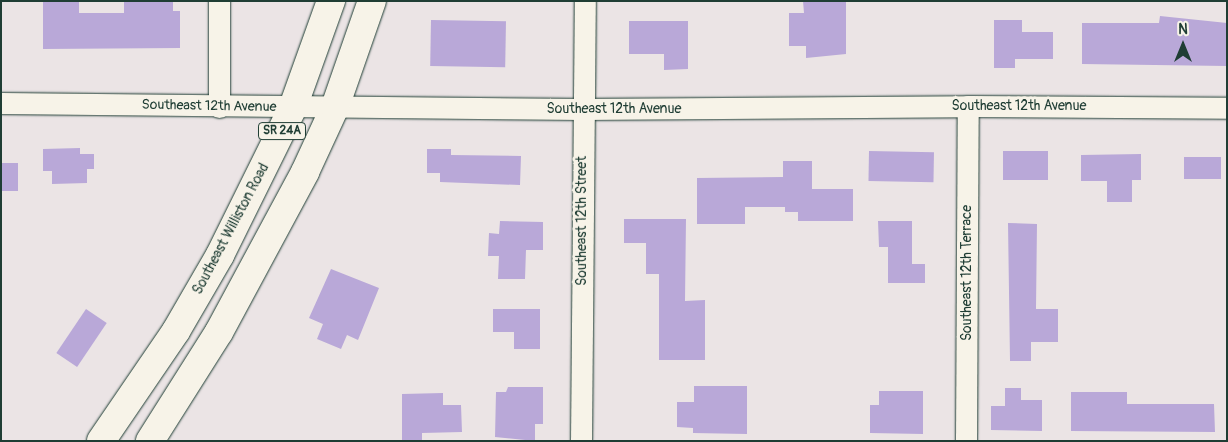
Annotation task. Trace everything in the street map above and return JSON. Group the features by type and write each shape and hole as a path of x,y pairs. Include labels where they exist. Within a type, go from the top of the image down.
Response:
{"highway":[{"name":"Southeast Williston Road","path":"102,440 176,331 234,228 293,107 331,1"},
{"name":"SR 24A","path":"150,441 224,324 335,107 372,1"}],"street":[{"path":"219,1 219,107"},
{"name":"Southeast 12th Street","path":"581,441 584,1"},
{"name":"Southeast 12th Avenue","path":"1,103 219,107 582,109 968,106 1227,108"},
{"name":"Southeast 12th Terrace","path":"966,441 968,106"}],"building":[{"path":"43,1 79,1 79,13 124,13 124,1 173,1 173,11 180,11 180,48 43,49"},
{"path":"803,1 846,1 846,54 806,58 806,46 789,46 789,13 804,13"},
{"path":"1160,16 1227,23 1227,66 1082,64 1082,23 1159,23"},
{"path":"431,20 506,21 505,67 430,66"},
{"path":"994,20 1022,20 1022,32 1053,32 1053,59 1015,59 1015,68 994,68"},
{"path":"629,21 688,21 688,69 664,70 664,54 629,54"},
{"path":"80,148 80,154 94,154 94,169 87,169 87,183 52,184 52,171 43,171 43,149"},
{"path":"427,149 451,149 451,155 521,156 520,185 440,182 440,173 427,173"},
{"path":"869,151 934,152 933,182 868,181"},
{"path":"1003,151 1048,151 1048,180 1003,180"},
{"path":"1141,154 1141,180 1132,180 1132,202 1107,202 1107,181 1081,181 1081,155"},
{"path":"1184,157 1221,157 1221,179 1184,179"},
{"path":"783,161 812,161 812,189 853,189 853,221 798,221 798,212 785,212 785,207 745,207 745,224 697,224 697,178 783,177"},
{"path":"1,163 18,163 18,191 1,191"},
{"path":"624,219 686,219 685,301 705,300 705,360 659,360 659,274 646,274 646,243 624,243"},
{"path":"500,221 543,222 543,250 526,250 525,279 498,279 499,256 488,256 489,233 499,234"},
{"path":"878,221 912,221 912,264 925,264 925,283 888,283 888,247 879,247"},
{"path":"1008,223 1037,224 1036,309 1058,309 1058,342 1031,342 1031,361 1010,361"},
{"path":"331,269 379,288 358,340 347,335 341,349 317,339 323,324 309,318"},
{"path":"86,309 107,323 77,367 56,353"},
{"path":"493,309 540,309 540,349 514,349 514,332 493,332"},
{"path":"694,386 747,386 747,434 693,433 693,428 677,427 677,402 694,402"},
{"path":"508,387 543,387 543,424 535,424 535,441 495,437 496,392 506,392"},
{"path":"1005,388 1021,388 1021,400 1042,400 1042,431 991,430 991,406 1005,406"},
{"path":"879,391 923,391 923,434 870,433 870,405 879,405"},
{"path":"1071,392 1127,392 1127,404 1214,404 1215,432 1071,431"},
{"path":"443,393 443,405 461,405 462,432 422,433 422,441 402,441 402,394"}]}
